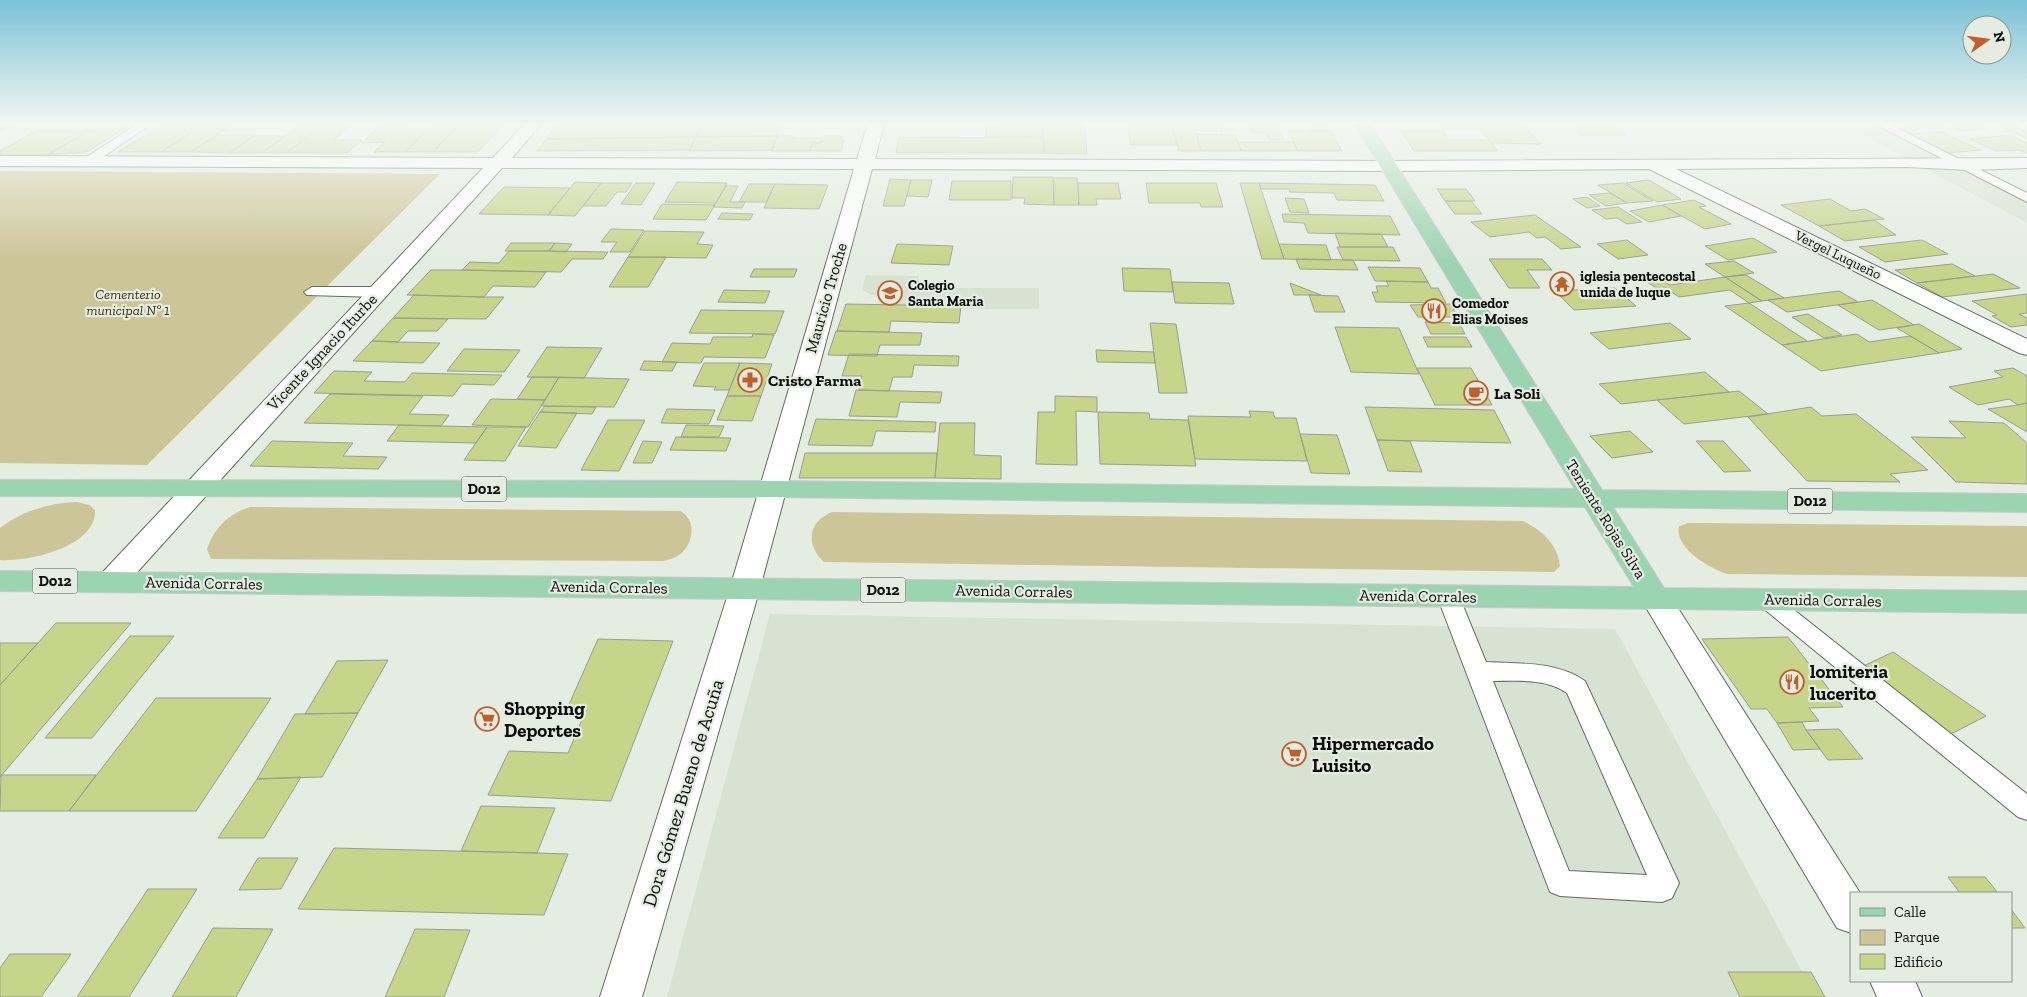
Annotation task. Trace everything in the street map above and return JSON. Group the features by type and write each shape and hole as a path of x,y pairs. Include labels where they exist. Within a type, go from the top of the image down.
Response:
{"main road":[{"name":"Teniente Rojas Silva","path":"1390,170 1656,599"},
{"name":"D012","path":"0,488 772,489 2027,504"},
{"name":"Avenida Corrales","path":"0,581 2027,602"}],"street":[{"name":"Vicente Ignacio Iturbe","path":"111,582 491,170"},
{"name":"Mauricio Troche","path":"745,588 862,170"},
{"name":"Vergel Luqueño","path":"1663,170 2027,348"},
{"name":"Dora Gómez Bueno de Acuña","path":"621,997 745,588"},
{"name":"Teniente Rojas Silva","path":"1656,599 1850,913"},
{"path":"1893,982 1902,997"}],"lane":[{"path":"1971,170 2027,198"},
{"path":"312,292 378,292"},
{"path":"1448,596 1463,639 1478,671 1560,883 1662,889 1666,883 1576,688 1570,682 1553,676 1478,671"},
{"path":"1766,600 2027,809"}],"shaded area":[{"path":"1928,170 1965,170 2027,202 2027,223"},
{"path":"866,275 919,276 916,288 1039,288 1039,309 876,309 880,296 871,295 862,290"},
{"path":"770,614 1615,629 1816,997 667,997"}],"green space":[{"name":"Cementerio municipal Nº 1","path":"0,171 440,174 147,465 0,463"},
{"path":"77,502 89,505 95,510 93,523 85,534 59,550 43,555 0,560 0,528 17,517 36,509 56,504"},
{"path":"250,507 680,511 688,518 692,533 683,551 676,557 664,561 211,559 207,549 218,528 235,514"},
{"path":"832,512 1523,521 1537,529 1548,539 1556,551 1560,566 1554,572 824,562 814,548 812,534 818,522"},
{"path":"1688,523 2027,526 2027,577 1727,574 1703,562 1687,549 1679,534 1679,526"}],"building":[{"path":"1013,177 1053,177 1054,205 1024,204 1025,198 1012,198"},
{"path":"1054,178 1077,178 1079,205 1054,205"},
{"path":"890,179 911,180 904,206 883,206"},
{"path":"911,180 932,180 928,197 907,196"},
{"path":"1649,180 1681,199 1657,202 1626,183"},
{"path":"952,181 1011,181 1011,200 949,200"},
{"path":"575,182 601,183 575,216 548,215"},
{"path":"677,182 727,183 716,203 665,202"},
{"path":"601,183 632,183 626,192 617,192 606,206 583,206"},
{"path":"636,183 655,183 641,205 621,204"},
{"path":"1078,183 1118,183 1121,199 1096,199 1097,205 1079,205"},
{"path":"1146,183 1216,183 1223,207 1201,207 1200,203 1149,203"},
{"path":"1240,183 1259,183 1284,259 1262,259"},
{"path":"1259,183 1375,185 1384,201 1337,200 1334,193 1290,192 1289,189 1261,189"},
{"path":"1623,183 1653,201 1627,203 1598,185"},
{"path":"749,184 775,184 766,202 739,202"},
{"path":"775,184 828,185 819,209 764,208"},
{"path":"726,186 738,186 730,202 745,202 742,208 713,207"},
{"path":"504,187 570,188 548,215 479,214"},
{"path":"1437,189 1466,189 1475,201 1445,201"},
{"path":"1610,193 1627,203 1606,206 1589,195"},
{"path":"1587,197 1600,206 1587,208 1573,199"},
{"path":"1285,198 1304,199 1309,213 1290,212"},
{"path":"1830,199 1851,211 1865,209 1884,219 1819,226 1781,205"},
{"path":"1694,200 1706,206 1699,207 1731,224 1705,229 1662,205"},
{"path":"1445,201 1471,201 1482,214 1455,214"},
{"path":"662,204 715,205 706,220 653,219"},
{"path":"1662,205 1681,216 1649,222 1630,211"},
{"path":"1618,207 1642,222 1627,224 1617,218 1606,219 1592,210"},
{"path":"722,213 753,214 750,220 718,219"},
{"path":"1282,214 1390,216 1400,235 1308,233 1304,223 1284,222"},
{"path":"1535,215 1581,247 1561,249 1545,237 1537,238 1529,232 1490,237 1471,222"},
{"path":"1874,220 1896,235 1845,241 1819,226"},
{"path":"611,229 644,230 630,252 610,252 617,242 601,242"},
{"path":"645,231 704,232 697,244 713,245 706,258 628,257"},
{"path":"1335,233 1381,234 1388,247 1340,247"},
{"path":"1753,238 1777,252 1728,260 1705,246"},
{"path":"1627,240 1648,255 1618,259 1597,244"},
{"path":"1922,240 1948,254 1885,262 1859,247"},
{"path":"511,243 555,243 549,251 505,251"},
{"path":"555,243 572,244 566,252 549,251"},
{"path":"897,244 953,246 949,265 891,263"},
{"path":"1279,244 1326,245 1331,260 1284,259"},
{"path":"1337,247 1393,247 1400,261 1343,260"},
{"path":"509,251 608,252 603,259 572,259 561,272 462,270 470,262 499,263"},
{"path":"628,257 666,257 648,287 609,287"},
{"path":"1296,259 1353,260 1358,270 1300,269"},
{"path":"1489,259 1542,259 1552,270 1527,270 1540,288 1509,288"},
{"path":"1734,261 1754,273 1725,277 1705,264"},
{"path":"1952,264 1975,276 1917,283 1895,270"},
{"path":"1368,267 1420,268 1428,282 1375,281"},
{"path":"1122,268 1170,269 1173,292 1124,291"},
{"path":"754,269 797,269 794,277 750,277"},
{"path":"431,270 546,272 535,287 493,286 484,297 407,295"},
{"path":"1993,274 2020,288 1942,297 1917,283"},
{"path":"1746,275 1784,298 1762,301 1725,277"},
{"path":"1725,277 1762,301 1749,303 1730,290 1679,297 1666,288 1658,289 1647,282 1662,280 1670,285"},
{"path":"1386,281 1428,282 1431,288 1438,288 1446,303 1376,302 1372,292 1378,292 1376,286 1389,286"},
{"path":"1172,282 1229,283 1234,304 1175,303"},
{"path":"1290,283 1321,295 1294,295"},
{"path":"1615,288 1636,306 1574,310 1555,291"},
{"path":"724,290 770,291 765,303 718,302"},
{"path":"1839,291 1858,302 1787,312 1768,300"},
{"path":"2027,294 2027,313 2019,314 2027,318 2027,325 2011,327 1992,316 1997,315 1972,301"},
{"path":"414,295 504,297 486,319 393,318"},
{"path":"1309,295 1338,296 1345,312 1315,312"},
{"path":"1872,300 1914,325 1879,330 1838,305"},
{"path":"1749,303 1807,341 1782,345 1725,306"},
{"path":"846,304 961,306 959,323 891,321 889,332 837,331"},
{"name":"Comedor Elias Moises","path":"1450,304 1458,317 1418,317 1410,305"},
{"path":"701,310 784,311 775,334 689,333"},
{"path":"1808,314 1842,335 1824,338 1792,317"},
{"path":"393,318 448,319 437,331 408,331 398,342 372,341"},
{"path":"1425,322 1459,323 1465,334 1431,334"},
{"path":"1150,323 1176,324 1187,393 1159,393"},
{"path":"1670,323 1691,339 1609,349 1590,333"},
{"path":"1919,324 1962,349 1939,353 1897,328"},
{"path":"1335,327 1399,328 1419,374 1351,372"},
{"path":"836,331 922,333 920,345 880,345 877,356 828,355"},
{"path":"753,334 774,335 765,358 704,357 701,363 662,362 672,343 710,344 713,337 752,337"},
{"path":"1857,334 1869,342 1910,336 1939,353 1821,371 1782,345"},
{"path":"1423,337 1466,337 1472,347 1428,347"},
{"path":"372,341 440,343 423,363 353,361"},
{"path":"547,347 602,348 584,378 527,377"},
{"path":"464,349 520,350 504,372 447,371"},
{"path":"1096,350 1154,352 1155,363 1097,362"},
{"path":"849,354 959,356 958,366 914,365 912,377 893,377 889,391 859,390 862,376 842,376"},
{"path":"644,361 677,362 672,371 640,370"},
{"path":"704,363 740,363 729,390 714,390 716,387 693,386"},
{"name":"Cristo Farma","path":"740,363 772,364 761,396 727,396"},
{"path":"1417,368 1471,368 1492,405 1435,405"},
{"path":"2013,368 2027,376 2027,403 2018,405 2009,399 1978,405 1949,387 2003,377 1994,371"},
{"path":"334,371 372,372 364,381 405,382 412,373 502,375 494,385 462,384 453,396 314,393"},
{"path":"1705,372 1729,392 1621,404 1599,384"},
{"path":"532,377 559,377 545,400 517,399"},
{"path":"559,377 629,379 614,407 541,406"},
{"path":"856,390 942,392 940,403 900,402 897,417 849,416"},
{"path":"1739,391 1768,414 1684,424 1657,400"},
{"path":"330,394 423,396 409,414 449,415 441,426 304,423"},
{"path":"727,396 761,396 752,421 717,420"},
{"path":"1055,396 1097,397 1097,412 1076,411 1077,465 1036,464 1038,412 1055,412"},
{"path":"491,399 545,400 528,427 472,425"},
{"path":"2027,403 2027,432 1988,409 2018,405"},
{"path":"545,406 596,407 592,414 540,412"},
{"path":"1365,407 1494,410 1511,443 1377,440"},
{"path":"1811,407 1822,416 1856,414 1928,470 1890,474 1900,482 1807,481 1748,417"},
{"path":"667,409 715,410 709,424 661,423"},
{"path":"1249,411 1273,412 1275,418 1296,418 1307,461 1195,459 1188,416 1251,417"},
{"path":"540,412 577,413 556,448 518,446"},
{"path":"1098,412 1149,413 1150,419 1188,420 1196,466 1100,464"},
{"path":"816,419 936,422 935,432 876,431 872,446 808,445"},
{"path":"608,420 645,420 619,471 581,470"},
{"path":"1949,421 2004,423 2027,443 2027,484 1956,482 1911,437 1966,438"},
{"path":"940,423 975,423 974,455 1001,456 1001,479 935,478"},
{"path":"399,425 487,427 476,443 387,441"},
{"path":"686,425 724,426 719,437 681,437"},
{"path":"487,427 526,427 505,461 464,460"},
{"path":"1630,431 1653,452 1612,458 1590,436"},
{"path":"1300,434 1337,435 1350,474 1311,473"},
{"path":"676,437 731,438 726,451 670,450"},
{"path":"1377,440 1410,441 1422,472 1388,471"},
{"path":"272,441 353,443 343,456 387,457 378,469 250,466"},
{"path":"643,441 662,442 652,463 633,463"},
{"path":"1696,441 1723,441 1751,471 1724,472"},
{"path":"805,453 937,453 935,478 799,478"},
{"path":"56,623 131,623 0,777 0,685"},
{"path":"130,636 174,636 92,738 45,738"},
{"path":"1788,637 1843,707 1809,708 1819,721 1777,723 1767,709 1751,709 1702,639"},
{"path":"598,639 673,641 611,801 488,795 509,751 568,753 586,710 567,709"},
{"path":"0,643 38,643 0,685"},
{"path":"1893,652 1986,716 1949,735 1857,669"},
{"path":"388,660 358,713 305,714 337,661"},
{"path":"156,698 271,698 196,811 69,811"},
{"path":"358,713 322,777 257,779 295,714"},
{"path":"1802,722 1820,749 1793,750 1777,723"},
{"path":"1839,729 1863,759 1828,760 1806,730"},
{"path":"1,775 96,775 69,811 0,811"},
{"path":"301,777 264,838 218,838 257,779"},
{"path":"481,806 555,808 537,853 461,851"},
{"path":"334,848 568,854 544,915 298,909"},
{"path":"258,858 298,858 281,889 239,890"},
{"path":"1948,877 1985,877 1997,892 1959,892"},
{"path":"148,889 197,889 129,997 77,997"},
{"path":"2012,910 2025,928 2012,928"},
{"path":"213,928 273,929 236,997 172,997"},
{"path":"415,929 470,930 444,997 385,997"},
{"path":"10,954 71,954 41,997 0,997 0,968"},
{"path":"1728,972 1811,972 1825,997 1740,997"}],"place":[{"name":"iglesia pentecostal unida de luque","path":"1562,284"},
{"name":"Colegio Santa Maria","path":"890,293"},
{"name":"Comedor Elias Moises","path":"1434,311"},
{"name":"Cristo Farma","path":"750,380"},
{"name":"La Soli","path":"1476,393"},
{"name":"lomiteria lucerito","path":"1792,682"},
{"name":"Shopping Deportes","path":"487,719"},
{"name":"Hipermercado Luisito","path":"1294,754"}]}
